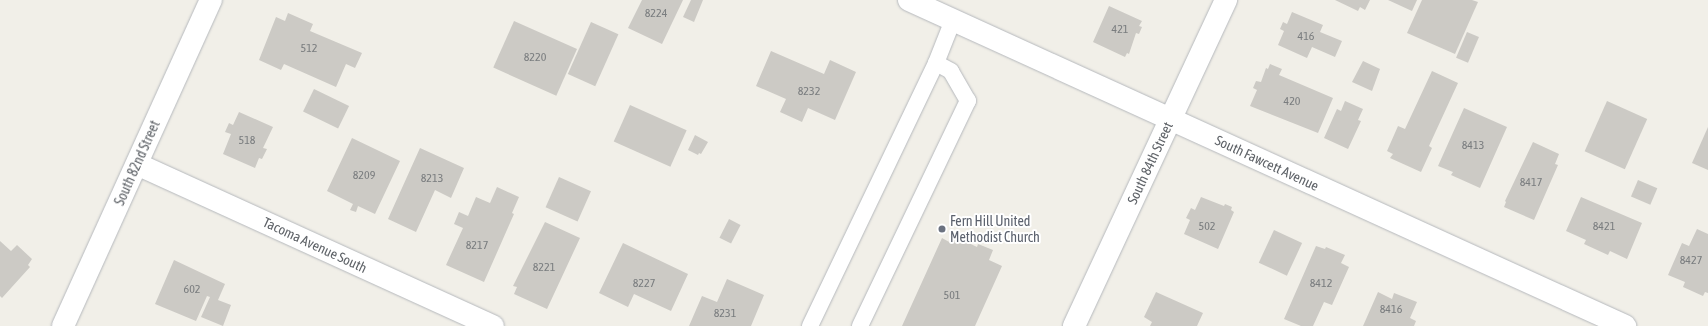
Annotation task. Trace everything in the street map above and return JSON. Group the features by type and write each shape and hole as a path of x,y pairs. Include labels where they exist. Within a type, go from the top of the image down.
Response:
{"street":[{"name":"South 82nd Street","path":"63,326 211,0"},
{"name":"South Fawcett Avenue","path":"909,0 1626,326"},
{"name":"South 84th Street","path":"1074,326 1226,0"},
{"name":"Tacoma Avenue South","path":"137,164 492,326"}],"lane":[{"path":"810,326 936,62 953,20"},
{"path":"860,326 968,101 951,71 936,62"}],"building":[{"path":"642,0 683,0 662,44 628,28"},
{"path":"691,0 703,0 694,22 683,17"},
{"path":"1335,0 1370,0 1365,10 1360,7 1358,11"},
{"path":"1388,0 1417,0 1412,11"},
{"path":"1422,0 1472,0 1478,2 1455,54 1407,33"},
{"path":"1109,6 1142,21 1139,26 1142,27 1139,34 1136,33 1129,54 1127,53 1125,57 1093,42"},
{"path":"1292,12 1323,25 1320,32 1342,41 1335,57 1312,47 1307,58 1278,45 1284,31 1280,29 1283,22 1287,24"},
{"path":"288,13 313,24 310,31 362,53 355,68 346,64 336,87 284,64 281,70 259,60 276,17 285,21"},
{"path":"514,21 577,49 556,96 493,68"},
{"path":"591,22 618,34 595,86 568,74"},
{"path":"1467,32 1479,37 1468,63 1456,58"},
{"path":"771,51 824,74 830,60 856,72 835,120 808,108 802,122 780,112 786,99 756,86"},
{"path":"1363,61 1380,69 1372,91 1352,82"},
{"path":"1270,64 1282,69 1279,75 1333,98 1318,133 1250,106 1257,90 1253,88 1256,81 1261,82 1266,68 1268,69"},
{"path":"1432,71 1458,83 1429,146 1432,148 1421,172 1390,158 1393,154 1387,151 1398,126 1405,129"},
{"path":"314,89 349,106 338,129 303,111"},
{"path":"1345,101 1363,109 1358,120 1361,121 1348,149 1324,138 1337,109 1341,111"},
{"path":"1607,101 1647,119 1625,169 1585,151"},
{"path":"630,105 687,130 670,167 614,142"},
{"path":"1464,108 1507,127 1480,188 1451,175 1453,172 1438,166"},
{"path":"239,112 273,127 263,148 267,149 262,159 259,158 255,168 223,154 231,134 225,132 229,123 233,125"},
{"path":"1708,127 1708,170 1692,163"},
{"path":"695,135 708,142 701,154 699,153 698,155 688,150"},
{"path":"352,138 400,161 375,214 358,206 356,212 350,210 353,204 327,191"},
{"path":"1533,142 1559,154 1555,164 1558,165 1534,220 1504,207 1505,201"},
{"path":"420,148 464,168 451,198 435,190 416,232 388,219"},
{"path":"559,177 591,191 578,221 546,207"},
{"path":"1638,180 1657,188 1650,205 1631,197"},
{"path":"497,187 519,197 512,213 514,214 484,282 446,265 463,228 454,224 459,212 468,216 476,197 490,203"},
{"path":"1201,197 1224,206 1225,204 1232,207 1231,210 1234,212 1218,249 1184,234 1190,220 1186,218 1191,208 1195,210"},
{"path":"1581,197 1642,223 1627,259 1610,251 1608,255 1584,244 1586,240 1566,231"},
{"path":"729,219 741,225 731,244 719,238"},
{"path":"545,222 580,238 547,309 514,294 517,287 513,286"},
{"path":"1697,229 1708,234 1708,293 1705,292 1703,296 1683,287 1685,282 1668,275 1682,243 1689,246"},
{"path":"1274,230 1302,243 1287,276 1259,263"},
{"path":"954,236 977,247 978,244 993,250 989,260 1002,266 975,326 902,326 942,238 951,243"},
{"path":"0,241 11,251 17,245 32,259 28,265 30,267 2,298 0,296"},
{"path":"623,243 688,274 671,311 634,294 628,307 599,293"},
{"path":"1316,246 1325,249 1326,247 1345,255 1341,263 1349,267 1332,305 1324,302 1313,326 1301,326 1284,319"},
{"path":"174,260 225,284 218,300 231,305 223,326 201,317 210,297 207,296 196,321 155,304"},
{"path":"727,279 764,295 751,326 689,326 702,296 717,302"},
{"path":"1156,292 1203,313 1197,326 1150,326 1152,322 1144,317"},
{"path":"1378,292 1392,299 1394,293 1417,302 1410,318 1416,321 1414,326 1363,326"}],"place":[{"name":"Fern Hill United Methodist Church","path":"942,229"}]}
